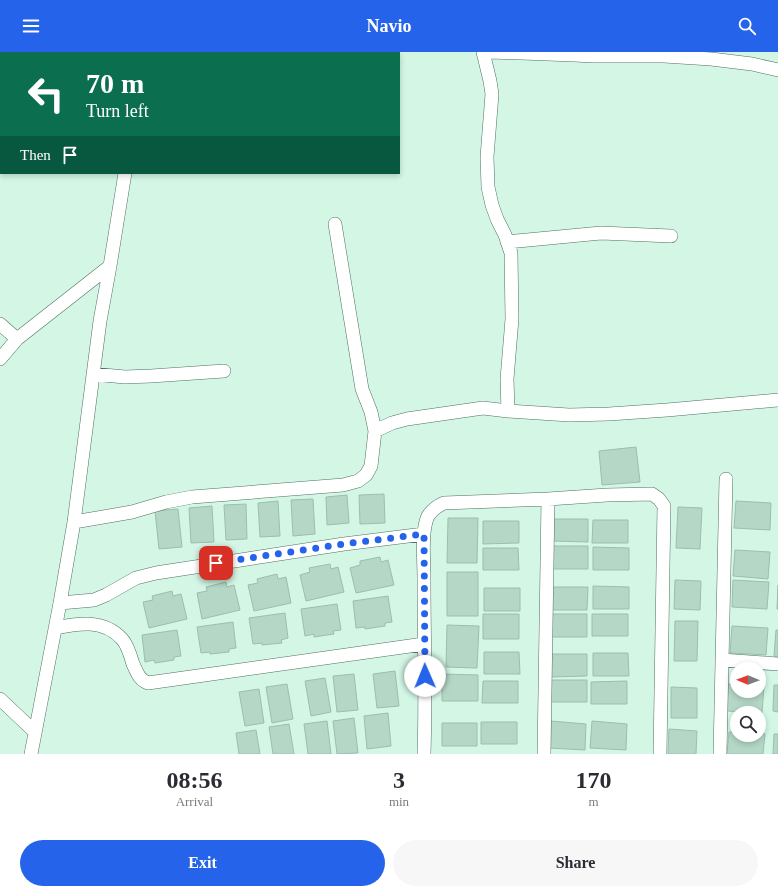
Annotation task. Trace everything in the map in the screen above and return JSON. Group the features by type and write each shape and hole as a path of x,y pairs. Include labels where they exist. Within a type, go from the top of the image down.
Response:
{"street":[{"path":"483,52 492,94 487,157 488,187 492,205 511,253 512,319 507,379 508,411"},
{"path":"491,52 593,56 664,56 711,59 752,64 778,70"},
{"path":"31,754 74,522 100,321 125,174"},
{"path":"74,522 132,512 166,502 192,497 343,485 358,481 366,475 371,466 375,431 371,412 362,388 335,224"},
{"path":"507,242 601,233 671,236"},
{"path":"0,359 17,339 110,266"},
{"path":"0,324 17,339"},
{"path":"93,374 132,377 224,371"},
{"path":"375,431 392,423 407,419 483,408 568,415 609,414 778,400"},
{"path":"720,754 726,479"},
{"path":"424,754 424,534 428,516 436,506 444,503 652,494 659,499 664,506 660,754"},
{"path":"544,754 548,499"},
{"path":"60,603 94,600 136,578 156,573 344,544 424,534"},
{"path":"55,628 75,624 94,624 108,628 122,639 138,675 143,681 148,683 424,644"},
{"path":"722,660 778,664"},
{"path":"0,699 36,732"}],"building":[{"path":"636,447 640,482 602,485 599,451"},
{"path":"384,494 385,523 360,524 359,495"},
{"path":"347,495 349,523 327,525 326,497"},
{"path":"313,499 315,534 293,536 291,500"},
{"path":"278,501 280,536 260,537 258,503"},
{"path":"736,501 771,503 770,530 734,528"},
{"path":"246,504 247,539 226,540 224,505"},
{"path":"212,506 214,542 191,543 189,508"},
{"path":"678,507 702,508 700,549 676,548"},
{"path":"178,509 182,547 159,549 155,511"},
{"path":"448,518 478,518 477,563 447,563"},
{"path":"552,519 588,519 588,542 552,541"},
{"path":"593,520 628,520 628,543 592,543"},
{"path":"483,521 519,521 519,543 483,544"},
{"path":"552,546 588,546 588,569 552,569"},
{"path":"593,547 629,548 629,570 593,570"},
{"path":"483,548 518,548 519,570 483,570"},
{"path":"735,550 770,552 768,579 733,576"},
{"path":"380,557 381,562 388,560 394,585 356,593 350,568 360,565 360,561"},
{"path":"330,564 331,569 338,567 344,592 306,601 300,575 310,572 309,568"},
{"path":"447,572 478,572 478,616 447,616"},
{"path":"277,574 278,579 286,577 291,603 254,611 248,585 258,583 257,579"},
{"path":"675,580 701,581 700,610 674,609"},
{"path":"733,580 769,582 767,609 732,607"},
{"path":"226,582 227,587 234,585 240,610 202,619 197,593 207,591 206,587"},
{"path":"778,585 778,609 777,609"},
{"path":"593,586 629,587 629,609 593,609"},
{"path":"552,587 588,587 587,610 552,610"},
{"path":"484,588 520,588 520,611 484,611"},
{"path":"172,591 173,596 181,594 187,619 149,628 143,602 153,600 152,596"},
{"path":"388,596 392,622 385,623 385,626 365,629 365,627 356,628 353,601"},
{"path":"337,604 341,630 333,631 334,634 314,637 314,634 305,636 301,609"},
{"path":"285,613 288,638 281,640 282,643 262,645 262,643 253,644 249,618"},
{"path":"483,614 519,614 519,639 483,639"},
{"path":"551,614 587,614 587,637 551,637"},
{"path":"592,614 628,614 628,636 592,636"},
{"path":"675,621 698,621 697,661 674,661"},
{"path":"233,622 236,648 229,649 229,652 210,654 210,652 201,653 197,627"},
{"path":"447,625 479,626 477,668 446,667"},
{"path":"732,626 768,628 766,655 730,653"},
{"path":"177,630 181,656 174,657 174,660 155,663 154,660 145,662 142,635"},
{"path":"776,630 778,630 778,657 774,656"},
{"path":"484,652 519,652 520,674 484,674"},
{"path":"593,653 628,653 629,676 593,676"},
{"path":"551,654 587,654 587,676 551,677"},
{"path":"395,671 399,706 377,708 373,674"},
{"path":"354,674 358,710 337,712 333,676"},
{"path":"442,674 478,675 478,701 442,701"},
{"path":"325,678 331,712 311,716 305,681"},
{"path":"551,680 587,680 587,702 551,702"},
{"path":"483,681 518,681 518,703 482,703"},
{"path":"627,681 627,704 591,704 591,682"},
{"path":"287,684 293,719 272,723 266,687"},
{"path":"728,684 730,684 730,698 763,698 763,706 730,706 730,711 727,711"},
{"path":"774,685 778,685 778,712 773,711"},
{"path":"671,687 697,688 697,718 671,718"},
{"path":"259,689 264,723 245,726 239,692"},
{"path":"388,713 391,746 367,749 364,716"},
{"path":"354,718 358,753 337,754 333,721"},
{"path":"327,721 331,754 308,754 304,724"},
{"path":"551,721 586,724 585,750 549,748"},
{"path":"592,721 627,724 626,750 590,748"},
{"path":"481,722 517,722 517,744 481,744"},
{"path":"442,723 477,723 477,746 442,746"},
{"path":"289,724 294,754 273,754 269,727"},
{"path":"669,729 697,731 696,754 668,754"},
{"path":"256,730 260,754 239,754 236,733"},
{"path":"729,732 730,742 764,742 763,754 727,754"},
{"path":"774,734 778,734 778,754 773,754"}],"route":[{"path":"216,563 424,534 425,676"}]}
